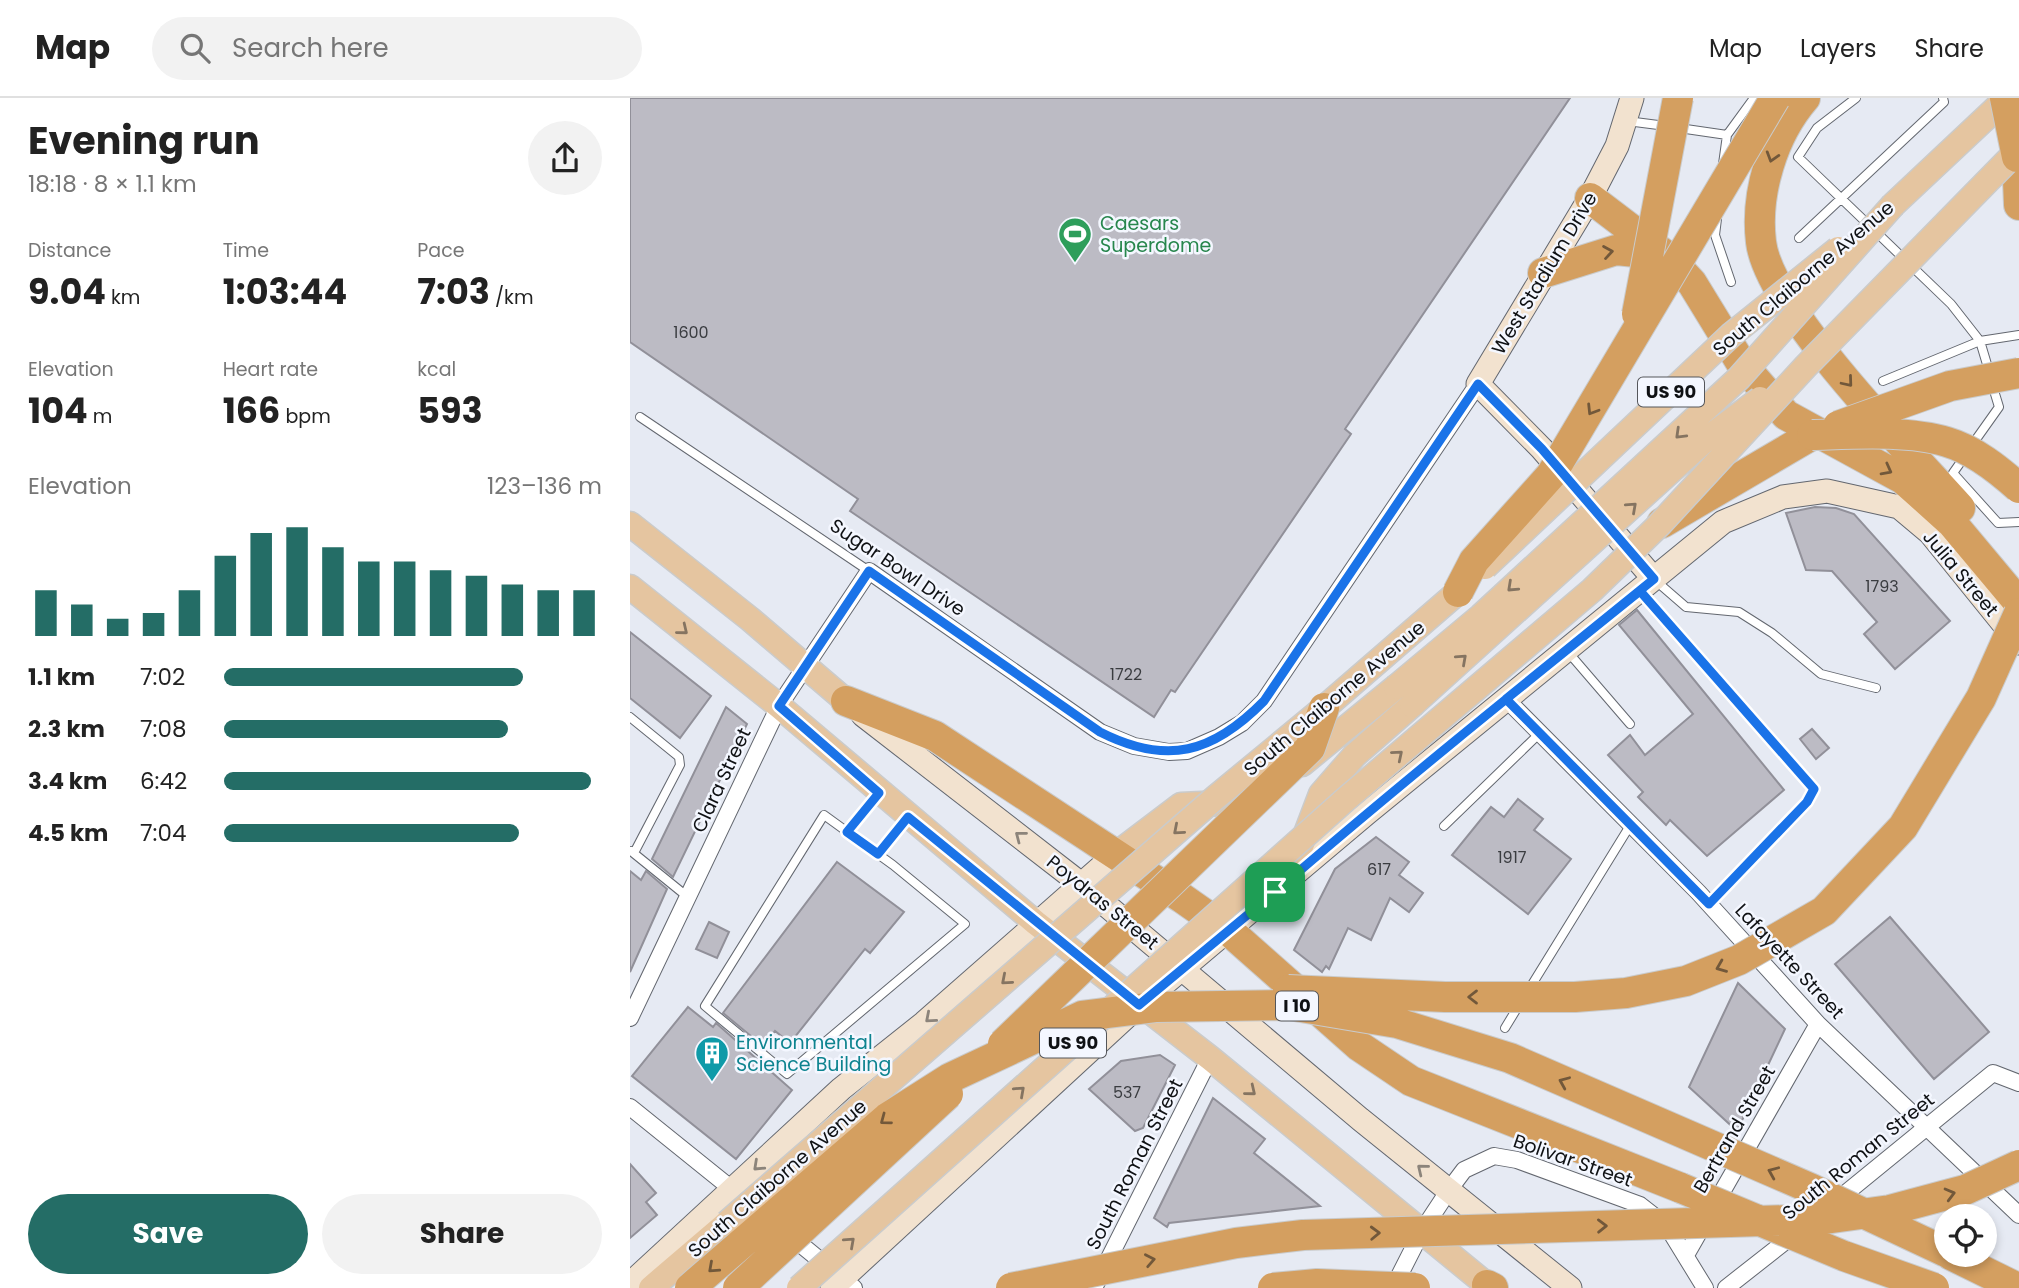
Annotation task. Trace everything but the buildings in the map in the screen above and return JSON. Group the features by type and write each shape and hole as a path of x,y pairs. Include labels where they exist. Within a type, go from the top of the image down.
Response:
{"highway":[{"path":"1617,369 1635,322 1645,279 1678,98"},
{"path":"1458,592 1474,561 1551,475 1617,369 1775,98"},
{"path":"1805,98 1783,126 1771,157 1765,185 1761,242 1770,270 1798,317 1846,381 1966,514 2019,590"},
{"path":"2006,98 2018,157 2019,205"},
{"path":"1590,198 1666,255 1692,283 1741,363 1787,415 1903,479 1952,523 2019,603"},
{"path":"1543,273 1616,250 1666,255"},
{"path":"1659,525 1812,435 1950,386 2019,373"},
{"path":"1812,435 1880,434 1946,442 1994,466 2019,488"},
{"path":"1147,1006 1218,990 1575,997 1626,993 1686,981 1739,960 1824,911 1903,827 1981,698 2019,613"},
{"path":"846,701 935,736 1229,931 1359,1046 1411,1081 1844,1256 1934,1288"},
{"path":"738,1288 1055,994 1310,748 1324,708"},
{"name":"I 10","path":"690,1288 887,1118 950,1078 1082,1016 1147,1006 1289,1005 1397,1023 1510,1059 1812,1189 1934,1246"},
{"path":"1011,1288 1236,1243 1303,1235 1825,1219 1890,1210 1965,1190 2019,1165"},
{"path":"1975,1267 2018,1288"},
{"path":"1273,1288 1317,1284 1415,1288"}],"main road":[{"name":"South Claiborne Avenue","path":"650,1288 1215,798 1458,592 1731,335 1893,205 2006,98"},
{"name":"US 90","path":"799,1288 1346,799 1592,590 1659,525 1806,366 2018,157"},
{"path":"1275,892 1299,852 1321,794 1404,696 1481,616 1739,378 1893,205"},
{"path":"1115,855 1181,805 1210,802 1240,805 1259,799 1404,696 1705,440 1806,366"},
{"name":"Poydras Street","path":"630,524 846,701"},
{"path":"630,587 779,706 1035,923 1147,1006 1490,1287"}],"street":[{"name":"West Stadium Drive","path":"1134,747 1169,752 1187,751 1242,723 1264,701 1478,384 1590,198 1627,121 1632,98"},
{"path":"630,1107 843,1284 1185,969 1506,699 1647,585 1542,449 1478,384"},
{"name":"Julia Street","path":"1647,585 1723,522 1783,496 1827,491 1899,507 1930,533 2019,643"},
{"name":"Sugar Bowl Drive","path":"869,571 1100,732 1134,747"},
{"name":"Clara Street","path":"630,1018 779,706 869,571"},
{"name":"Lafayette Street","path":"1506,699 1709,904 1818,1024 2019,1215"},
{"name":"Poydras Street","path":"846,701 1081,884 1448,1190 1570,1288"},
{"name":"South Claiborne Avenue","path":"630,1284 841,1089 925,1023 1115,855"},
{"name":"Bertrand Street","path":"1686,1255 1818,1024"},
{"name":"South Roman Street","path":"1094,1288 1210,1058"},
{"name":"South Roman Street","path":"1726,1288 1875,1172 1993,1073 2019,1083"},
{"name":"Bolivar Street","path":"1393,1288 1422,1231 1448,1190 1464,1170 1494,1156 1517,1160 1640,1205 1667,1226 1686,1255"},
{"path":"1686,1255 1705,1288"}],"lane":[{"path":"1731,282 1715,234 1727,135 1754,98"},
{"path":"1856,98 1817,128 1798,156 1951,304 1980,341 1999,407 1953,473 1998,523 2019,522"},
{"path":"1799,238 1944,102 1943,98"},
{"path":"1627,121 1727,135"},
{"path":"1882,381 1980,341 2019,335"},
{"name":"Sugar Bowl Drive","path":"640,417 869,571"},
{"path":"1647,585 1686,607 1739,612 1772,633 1821,674 1876,688"},
{"path":"1647,585 1814,789 1807,802 1709,904"},
{"path":"1566,650 1630,724"},
{"path":"630,717 679,757 680,765 632,852 689,898"},
{"path":"1444,826 1539,733"},
{"path":"847,832 879,793"},
{"path":"824,815 878,854 965,924 787,1074 705,1006 824,815"},
{"path":"878,854 908,817"},
{"path":"1505,1028 1631,824"}],"place":[{"name":"Caesars Superdome","path":"1075,264"},
{"name":"Environmental Science Building","path":"712,1083"}],"route":[{"path":"1275,892 1139,1005 908,817 878,854 847,832 879,793 779,706 869,571 1100,732 1150,751 1187,751 1204,744 1242,723 1264,701 1478,384 1542,449 1654,579 1506,699 1709,904 1807,802 1814,789 1640,591 1506,699 1367,813 1275,892"}]}
